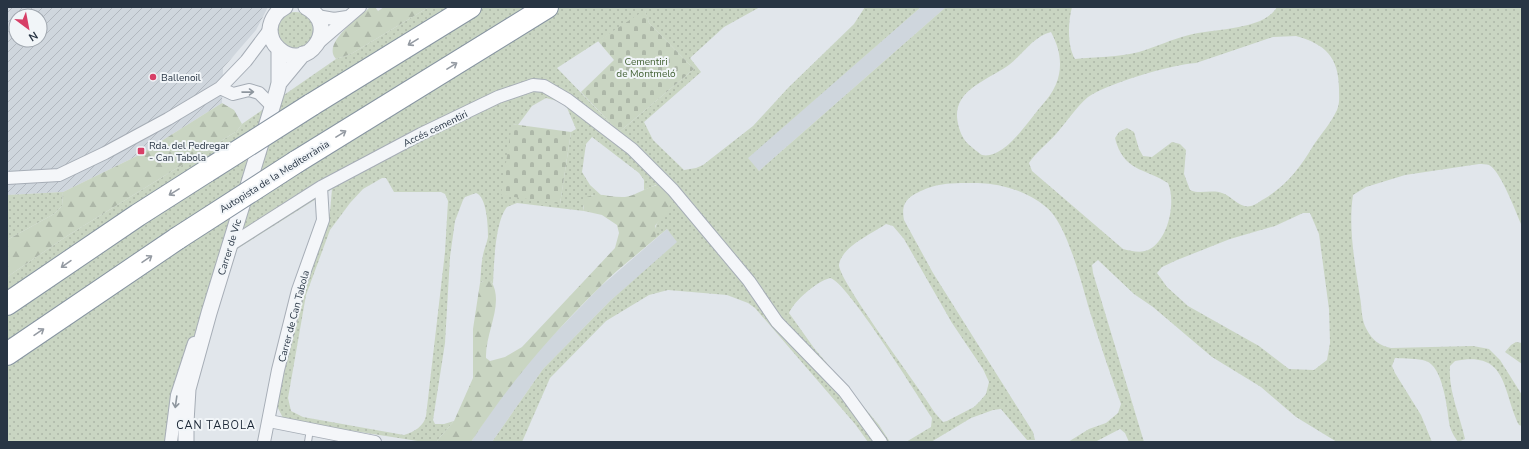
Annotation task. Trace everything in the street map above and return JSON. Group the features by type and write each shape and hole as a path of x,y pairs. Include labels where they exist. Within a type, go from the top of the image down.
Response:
{"highway":[{"path":"7,304 138,215 470,7"},
{"name":"Autopista de la Mediterrània","path":"7,354 178,238 296,162 547,7"}],"street":[{"path":"7,178 59,175 113,149 220,88 246,61 270,29 274,16 285,7"},
{"path":"317,44 360,7"},
{"path":"311,10 334,19 347,17"},
{"path":"311,10 321,28 317,44"},
{"path":"270,29 272,38 278,48 290,55 303,54"},
{"name":"Carrer de Vic","path":"279,83 303,54 311,50 317,44"},
{"path":"246,61 259,52 278,48"},
{"name":"Carrer de Vic","path":"186,442 188,389 209,313 279,83 278,48"},
{"name":"Accés cementiri","path":"230,245 321,187 421,134 498,97 534,85 544,86 568,100 632,149 673,190 730,259 777,322 844,391 881,442"},
{"path":"220,88 233,94 249,90 259,93 272,106"},
{"name":"Carrer de Can Tabola","path":"264,442 278,370 298,290 323,220 321,187"},
{"path":"171,442 177,395 194,343 209,313"},
{"path":"269,422 375,442"}],"lane":[{"path":"308,442 310,430"}],"shaded area":[{"path":"7,7 268,7 256,30 223,68 222,103 139,155 63,192 7,195"},
{"path":"921,7 946,7 759,171 747,158"},
{"path":"667,229 678,242 610,301 543,369 492,442 471,442 490,413 532,357 600,287"}],"green space":[{"path":"370,7 375,7 378,11 384,7 429,7 351,54 336,59 333,53 334,46 338,38"},
{"path":"429,7 760,7 724,27 690,58 701,72 644,122 653,140 684,170 703,165 753,126 788,88 854,24 865,7 921,7 748,158 759,171 946,7 1072,7 1069,41 1072,54 1075,59 1131,54 1189,35 1249,25 1261,21 1270,15 1277,7 1522,7 1522,226 1508,193 1498,175 1489,165 1483,164 1405,175 1366,187 1353,195 1351,220 1363,318 1365,326 1371,337 1380,344 1391,348 1473,346 1489,349 1500,360 1522,395 1522,426 1519,425 1505,386 1494,367 1485,361 1472,359 1455,361 1450,366 1451,385 1465,439 1458,442 1450,428 1440,379 1432,365 1422,360 1395,358 1392,366 1395,373 1421,415 1432,442 1337,442 1296,417 1261,387 1212,357 1153,307 1134,294 1098,260 1092,265 1093,273 1144,442 1129,442 1125,433 1120,429 1095,442 1068,442 1089,429 1106,423 1118,413 1121,404 1067,240 1054,215 1038,201 1014,189 978,183 959,183 934,186 912,196 905,203 903,213 904,220 933,273 1033,432 1035,440 1027,440 1001,409 993,410 971,418 931,442 906,442 931,427 932,418 866,318 851,298 830,278 824,280 806,292 789,313 814,348 879,425 890,442 868,442 855,424 755,308 748,303 727,295 668,290 649,295 606,321 550,378 522,442 492,442 543,369 610,301 677,242 667,229 656,238 656,226 660,218 669,207 656,185 644,190 644,180 639,173 592,137 586,144 582,172 590,185 601,195 592,195 583,206 584,211 517,203 507,207 500,222 498,233 493,284 491,281 483,281 480,283 482,258 488,237 487,219 483,200 476,193 465,197 463,200 455,221 450,257 445,343 433,420 435,424 444,424 454,421 436,442 424,442 284,420 277,406 301,293 330,212 332,189 237,249 209,332 193,392 192,442 7,442 7,277 67,236 237,131 242,124 336,59 351,54","holes":["645,11 649,23 694,69 619,132 557,68","1051,32 1055,42 1060,60 1060,70 1055,87 1050,96 1008,145 991,155 982,155 966,142 961,132 957,115 961,100 972,88 1012,63 1038,38","1296,36 1306,39 1322,48 1333,60 1338,78 1338,107 1335,115 1292,176 1272,194 1251,206 1243,206 1222,193 1198,192 1190,190 1184,174 1186,150 1180,144 1172,142 1152,157 1143,156 1139,149 1134,132 1127,128 1119,132 1115,138 1123,157 1129,163 1168,183 1171,199 1169,219 1162,237 1157,244 1147,251 1136,252 1123,249 1032,171 1029,163 1088,97 1124,81 1156,71 1196,63 1273,37","546,98 565,103 576,129 571,132 560,204 513,124 518,125 532,106","382,178 386,178 394,192 441,192 445,194 448,201 445,252 426,416 425,420 418,428 404,435 303,417 291,411 288,398 306,295 330,230 350,203 363,189","1303,213 1310,213 1319,234 1329,309 1330,343 1327,360 1314,370 1289,369 1259,346 1188,306 1167,287 1157,273 1162,267 1177,260 1230,239 1275,226","886,224 893,226 904,239 952,323 983,369 989,382 986,394 974,407 943,422 935,413 866,313 842,275 839,265 841,258 845,252 858,241"]},
{"name":"Cementiri de Montmeló","path":"645,10 649,23 694,69 619,132 581,92 614,60 598,41"},
{"path":"295,12 308,17 313,30 308,43 295,48 282,43 277,30 282,17"},
{"path":"222,103 234,110 242,124 237,131 67,236 7,277 7,240 54,214 62,206 63,192 139,155"},
{"path":"512,124 571,132 560,204 501,195"},
{"path":"660,185 670,193 672,199 666,212 655,226 656,238 606,281 547,342 500,400 471,442 436,442 454,421 473,378 473,329 480,283 487,279 491,281 495,290 495,308 488,338 486,358 490,361 505,357 522,347 615,248 619,233 617,225 602,215 584,211 583,202 585,198 594,195 625,197"},
{"path":"63,192 62,206 54,214 7,240 7,195"},
{"path":"1516,342 1522,343 1522,364 1505,352"}],"place":[{"name":"Ballenoil","path":"153,77"},
{"name":"Rda. del Pedregar - Can Tabola","path":"141,151"}],"district":[{"name":"CAN TABOLA","path":"216,425"}]}
